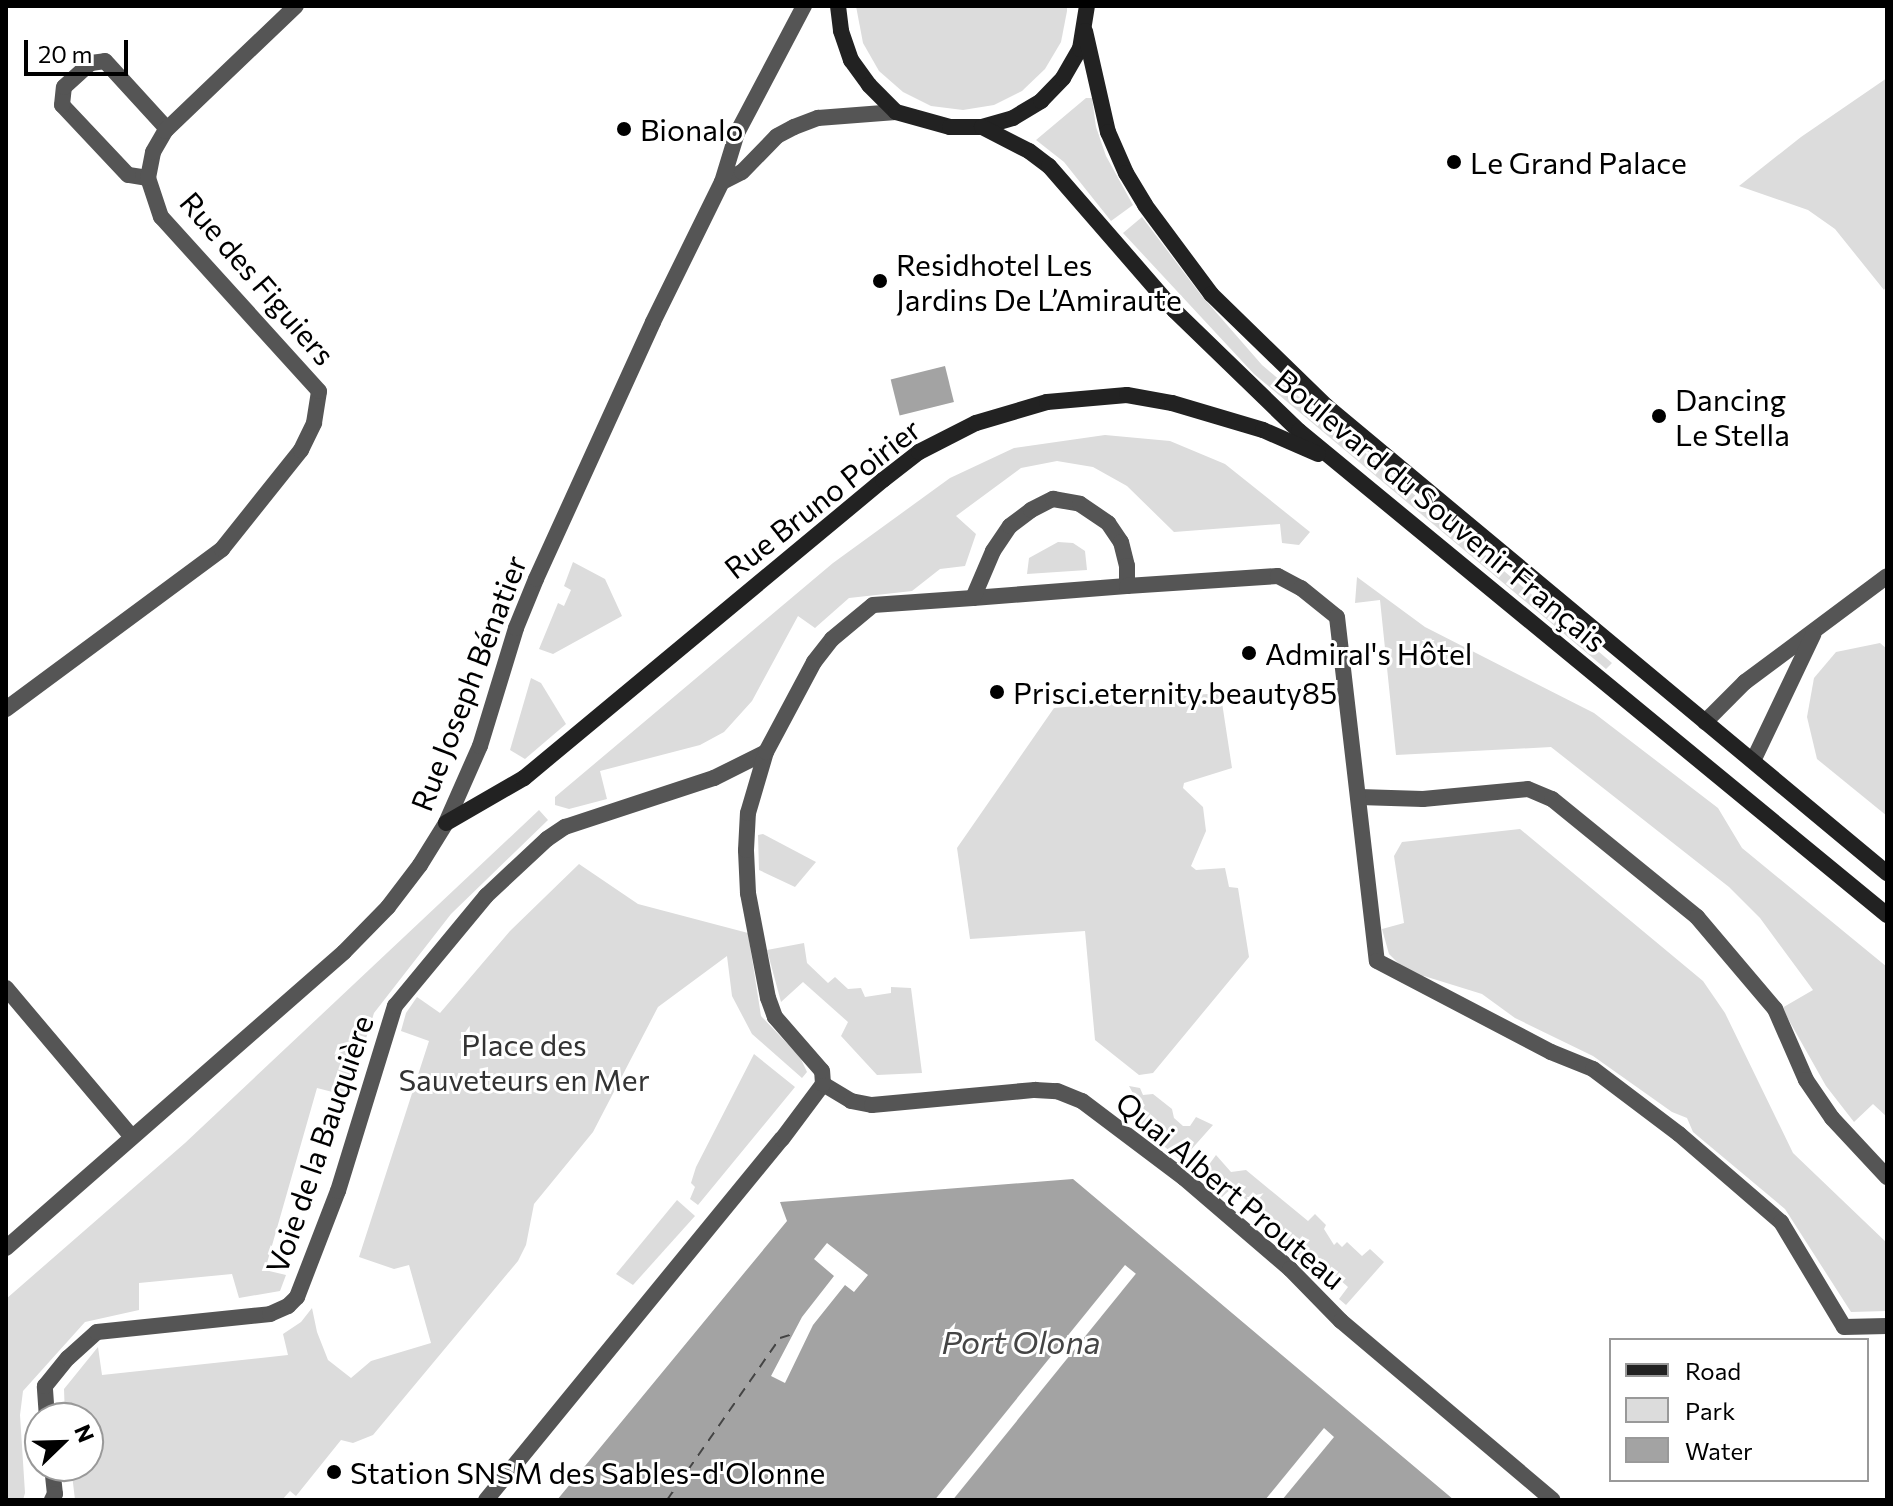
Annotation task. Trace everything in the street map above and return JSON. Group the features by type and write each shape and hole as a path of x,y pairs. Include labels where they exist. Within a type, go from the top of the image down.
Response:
{"main road":[{"path":"838,6 841,31 851,60 869,85 896,112 950,127 982,127 1013,118 1041,101 1063,78 1080,49 1087,6"},
{"name":"Boulevard du Souvenir Français","path":"1085,31 1108,132 1126,173 1145,205 1211,294 1326,406 1887,873"},
{"name":"Boulevard du Souvenir Français","path":"982,127 1029,151 1049,166 1174,310 1264,400 1887,915"},
{"name":"Rue Bruno Poirier","path":"446,823 524,778 919,452 976,423 1047,402 1127,395 1172,403 1263,430 1338,463"}],"street":[{"name":"Rue des Figuiers","path":"6,709 222,549 301,450 314,423 319,391 161,217 148,178 153,152 167,129 296,6"},
{"name":"Rue Joseph Bénatier","path":"6,1248 367,930 420,865 446,823 480,746 516,628 536,579 722,182 726,159 737,133 804,6"},
{"name":"Rue des Figuiers","path":"148,178 128,175 62,105 64,87 91,63 105,61 167,129"},
{"name":"Rue Joseph Bénatier","path":"722,182 742,172 777,136 794,127 818,118 896,112"},
{"path":"973,598 993,551 1010,526 1053,499 1080,504 1108,523 1121,542 1127,566 1127,586"},
{"path":"486,1500 782,1139 823,1084 822,1071 775,1017 768,998 748,893 748,813 766,752 814,662 832,639 873,605 1278,576 1301,588 1337,617 1377,961 1551,1052 1593,1069 1679,1134 1781,1222 1844,1327 1887,1326"},
{"path":"1705,722 1745,682 1887,577"},
{"path":"1753,761 1815,630"},
{"name":"Voie de la Bauquière","path":"46,1402 45,1386 68,1358 97,1332 270,1314 288,1306 297,1297 334,1204 395,1006 486,896 536,848 565,827 714,778 766,752"},
{"path":"1359,797 1423,799 1528,789 1552,799 1697,917 1775,1009 1806,1080 1832,1118 1887,1177"},
{"path":"6,988 131,1136"},
{"name":"Quai Albert Prouteau","path":"823,1084 851,1101 872,1105 1035,1090 1057,1091 1082,1101 1184,1178 1296,1275 1341,1321 1553,1500"}],"green space":[{"path":"856,6 1067,6 1067,11 1061,42 1045,69 1022,91 994,105 963,110 931,106 903,92 879,71 863,43"},
{"path":"1887,78 1887,285 1884,290 1835,229 1808,210 1739,186 1801,137"},
{"path":"1086,98 1092,98 1096,127 1106,156 1133,205 1111,221 1064,162 1036,140"},
{"path":"1142,217 1201,295 1262,365 1612,663 1606,669 1254,374 1123,233"},
{"path":"1105,435 1170,441 1225,464 1310,532 1299,545 1282,543 1280,524 1174,532 1127,486 1093,467 1057,461 1021,468 956,516 976,534 965,566 940,569 912,591 849,598 815,628 798,616 752,701 724,732 700,745 600,771 607,799 569,809 555,805 555,797 833,563 950,478 1014,448"},
{"path":"1058,542 1073,543 1085,551 1087,570 1027,574 1029,558"},
{"path":"573,562 605,579 622,616 553,654 539,649 558,603 564,606 571,590 564,586"},
{"path":"1357,577 1425,627 1594,713 1718,808 1742,848 1887,967 1887,1117 1873,1104 1854,1122 1826,1086 1782,1008 1813,990 1760,918 1729,887 1551,747 1396,755 1380,600 1355,603"},
{"path":"1880,643 1887,649 1887,816 1817,759 1807,717 1814,678 1836,652"},
{"path":"531,678 541,683 566,724 525,759 510,750"},
{"path":"1218,693 1232,768 1184,783 1183,788 1203,807 1206,831 1191,866 1196,870 1225,868 1229,887 1238,888 1249,957 1153,1073 1139,1075 1095,1040 1085,931 970,939 957,848 1054,708"},
{"path":"539,810 548,820 451,914 374,1013 348,1096 317,1088 265,1270 286,1275 280,1291 239,1298 232,1274 139,1283 139,1310 85,1322 23,1391 20,1415 25,1493 23,1500 6,1500 6,1299 185,1143"},
{"path":"1520,829 1703,981 1725,1013 1793,1153 1887,1243 1887,1311 1851,1312 1785,1209 1693,1132 1687,1118 1672,1112 1593,1056 1515,1018 1482,994 1424,976 1414,979 1389,954 1382,929 1404,923 1394,856 1402,842"},
{"path":"763,834 816,862 795,887 759,870 758,835"},
{"name":"Place des Sauveteurs en Mer","path":"579,864 638,904 748,933 761,1016 800,1057 807,1072 802,1078 752,1034 732,996 727,956 658,1007 593,1132 534,1204 526,1245 518,1261 373,1435 353,1443 341,1440 296,1496 290,1491 282,1500 75,1500 73,1482 104,1482 104,1402 64,1402 64,1389 98,1347 102,1375 288,1355 283,1334 301,1322 312,1308 328,1360 351,1378 371,1361 431,1343 409,1265 394,1269 359,1257 429,1041 401,1031 406,1013 417,997 440,1013 510,931"},
{"path":"804,943 807,963 828,983 835,977 848,989 861,988 865,997 891,993 891,987 911,988 922,1073 877,1075 841,1036 848,1022 803,982 781,1002 767,950"},
{"path":"754,1054 795,1087 698,1205 690,1199 695,1187 691,1183 696,1167"},
{"path":"1129,1086 1140,1088 1143,1095 1153,1094 1172,1109 1174,1118 1183,1126 1190,1126 1196,1117 1213,1125 1181,1161 1134,1120 1145,1105 1135,1097"},
{"path":"1216,1155 1231,1172 1246,1170 1308,1221 1315,1214 1326,1225 1324,1229 1334,1245 1337,1242 1342,1247 1347,1242 1362,1256 1370,1249 1384,1262 1346,1305 1339,1299 1348,1287 1306,1250 1297,1260 1279,1245 1288,1235 1232,1188 1222,1197 1200,1177"},
{"path":"677,1200 695,1216 633,1285 616,1274"}],"water":[{"path":"945,366 954,402 900,415 891,380"},
{"name":"Port Olona","path":"1073,1179 1454,1500 557,1500 787,1221 780,1202"}],"pier":[{"path":"827,1243 868,1275 854,1292 845,1285 813,1325 785,1383 771,1376 802,1317 834,1276 814,1259"},
{"path":"1125,1265 1136,1274 953,1500 935,1500"},
{"path":"1324,1428 1334,1437 1282,1500 1265,1500"}],"ferry route":[{"path":"667,1500 780,1338 793,1334"}],"place":[{"name":"Bionalo","path":"624,129"},
{"name":"Le Grand Palace","path":"1454,162"},
{"name":"Residhotel Les Jardins De L’Amiraute","path":"880,281"},
{"name":"Dancing Le Stella","path":"1659,416"},
{"name":"Admiral's Hôtel","path":"1249,653"},
{"name":"Prisci.eternity.beauty85","path":"997,692"},
{"name":"Station SNSM des Sables-d'Olonne","path":"334,1472"}]}
